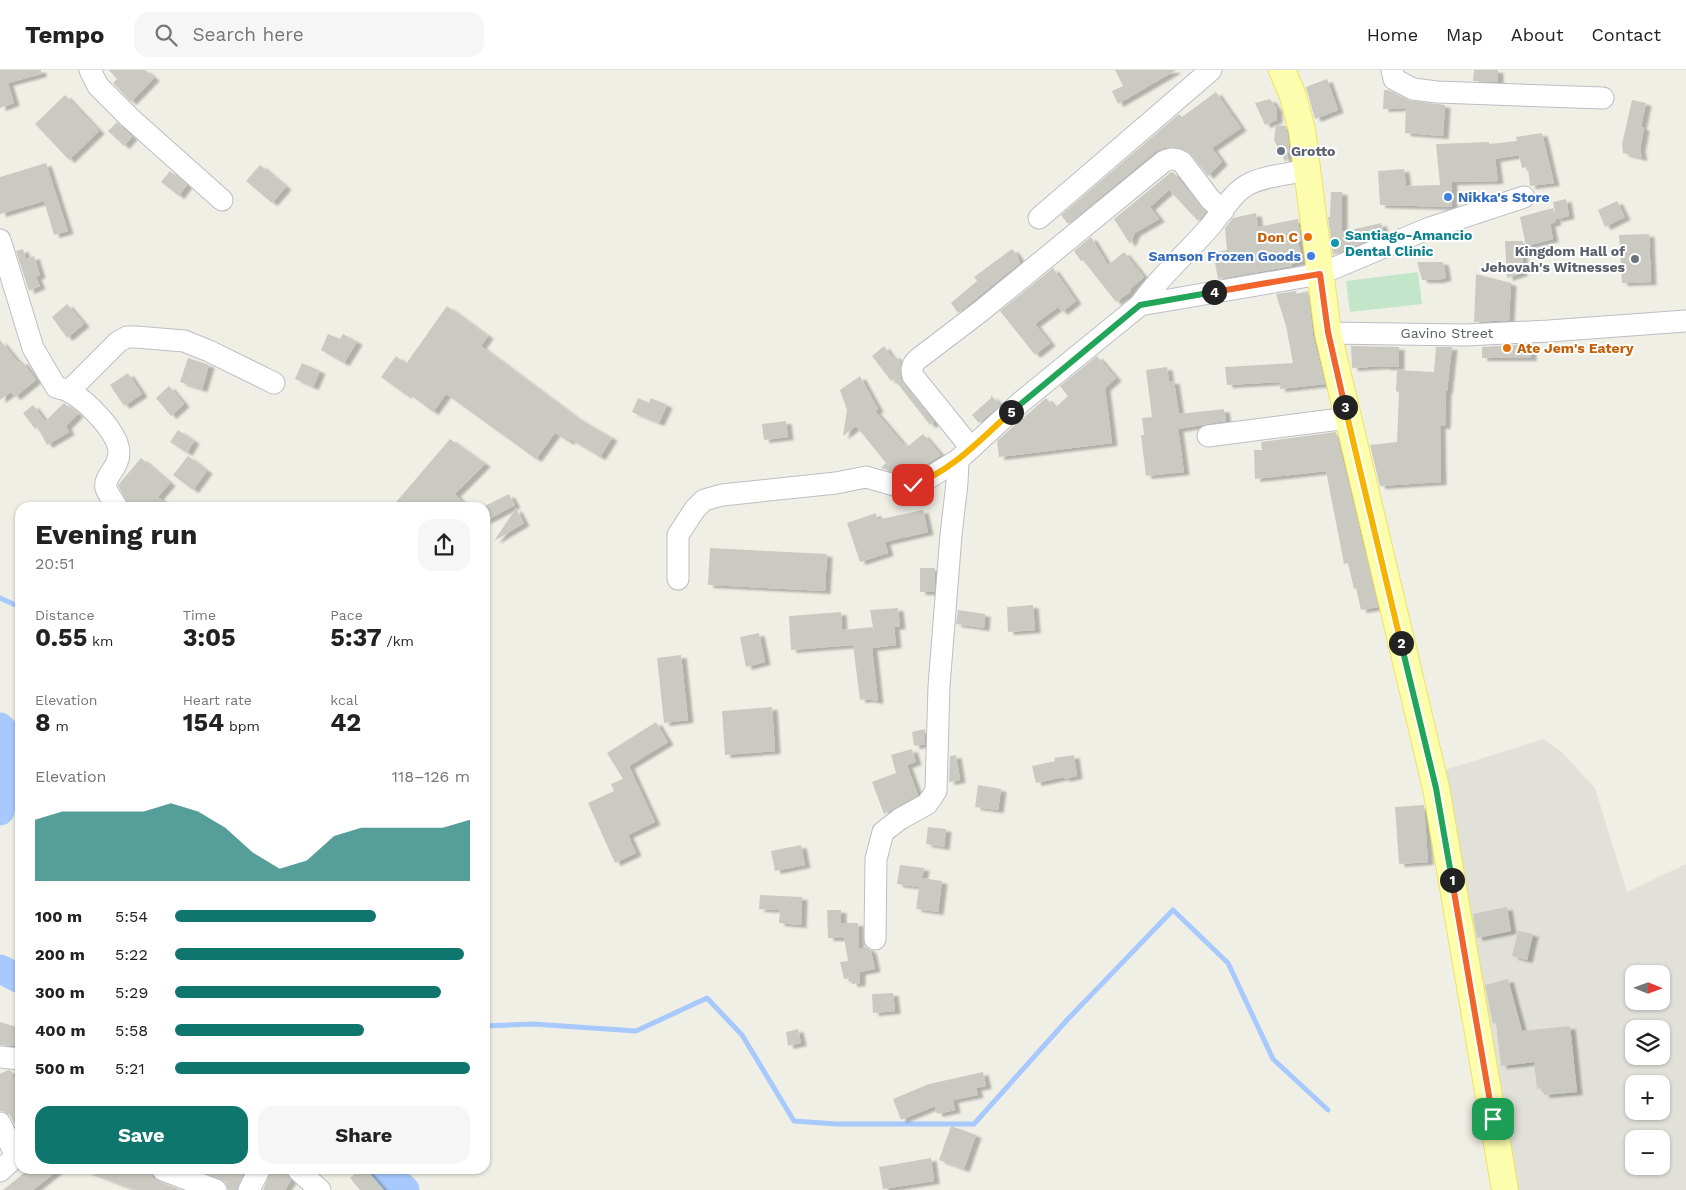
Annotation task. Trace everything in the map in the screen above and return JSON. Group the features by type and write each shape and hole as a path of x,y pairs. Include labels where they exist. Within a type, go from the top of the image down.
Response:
{"main road":[{"path":"1282,70 1293,96 1302,130 1328,332 1436,788 1505,1190"}],"street":[{"path":"90,70 98,86 122,110 222,200"},
{"path":"1039,218 1211,70"},
{"path":"1392,70 1394,79 1413,88 1437,92 1603,98"},
{"path":"875,939 876,859 883,832 900,819 927,804 936,791 939,686 951,535 957,483 964,454 913,376 913,363 981,311 1163,162 1171,158 1182,162 1210,200 1223,211"},
{"path":"678,579 678,535 695,509 704,500 722,496 836,483 866,477 894,485 913,485 938,473 964,454 1021,402 1140,305 1152,288 1209,228 1235,194 1250,183 1308,170"},
{"path":"1140,305 1320,274 1427,229 1524,197"},
{"path":"0,240 33,348 56,387 69,391 87,403 115,436 118,446 118,461 106,482 106,488 114,502"},
{"name":"Gavino Street","path":"1328,332 1465,335 1558,331 1686,321"},
{"path":"69,391 118,342 127,337 136,336 184,341 209,351 274,383"},
{"path":"1208,436 1348,418"},
{"path":"0,1057 15,1058"},
{"path":"0,1123 15,1150"},
{"path":"0,1171 15,1158"},
{"path":"174,1174 216,1190"},
{"path":"248,1190 257,1174"},
{"path":"302,1174 320,1190"}],"shaded area":[{"path":"1543,739 1562,752 1595,788 1627,892 1686,864 1686,1190 1517,1190 1445,770"}],"green space":[{"path":"1418,272 1422,304 1350,312 1346,281"}],"building":[{"path":"0,70 41,70 41,74 8,83 14,103 0,108"},
{"path":"109,70 145,70 154,78 131,102 113,83 117,79"},
{"path":"1115,70 1176,70 1118,104 1112,91 1123,86"},
{"path":"1474,70 1498,70 1498,82 1473,81"},
{"path":"1327,79 1338,110 1315,119 1306,87"},
{"path":"1384,90 1388,90 1406,99 1405,108 1383,109"},
{"path":"1216,92 1241,128 1212,148 1222,162 1208,176 1188,151 1176,147 1164,148 1155,152 1068,224 1061,215 1179,114 1182,117"},
{"path":"65,95 99,131 69,160 35,124"},
{"path":"1270,99 1277,109 1277,120 1265,125 1255,103"},
{"path":"1406,100 1445,105 1443,136 1405,133"},
{"path":"1632,100 1646,103 1641,127 1644,128 1640,149 1642,158 1623,153 1622,144"},
{"path":"117,122 132,137 124,146 108,131"},
{"path":"1276,125 1286,126 1289,145 1287,161 1285,161 1274,140"},
{"path":"1542,133 1554,183 1530,186 1528,167 1522,168 1519,155 1495,159 1498,181 1452,182 1452,207 1380,205 1378,171 1404,169 1406,186 1440,185 1436,144 1489,142 1489,144 1517,141 1516,137"},
{"path":"46,163 68,231 54,235 44,201 0,214 0,177"},
{"path":"260,165 286,187 272,203 246,181"},
{"path":"170,171 187,185 179,196 161,182"},
{"path":"1173,172 1206,212 1198,221 1169,190 1150,207 1159,219 1135,233 1130,244 1114,219"},
{"path":"1331,192 1342,192 1342,232 1381,223 1384,234 1333,255 1328,217 1330,217"},
{"path":"1566,199 1569,216 1556,219 1553,202"},
{"path":"1617,201 1625,217 1605,227 1598,210"},
{"path":"1553,208 1556,222 1550,224 1553,239 1526,246 1520,217"},
{"path":"1256,213 1258,227 1298,219 1301,242 1298,242 1303,261 1291,264 1292,266 1218,279 1213,253 1227,250 1225,228 1233,218"},
{"name":"Kingdom Hall of Jehovah's Witnesses","path":"1649,234 1651,282 1622,283 1619,235"},
{"path":"1091,237 1108,265 1124,252 1144,277 1131,288 1130,292 1116,302 1074,251"},
{"path":"1505,241 1523,241 1522,273 1507,278"},
{"path":"23,249 26,259 34,256 40,275 36,277 40,286 29,291 16,251"},
{"path":"1012,249 1020,263 958,313 951,303 977,281 974,277"},
{"path":"1417,262 1443,262 1446,278 1422,280"},
{"path":"1053,268 1076,301 1062,312 1058,307 1035,324 1050,343 1035,355 1000,311"},
{"path":"1476,274 1511,283 1509,320 1474,322"},
{"path":"1296,291 1297,294 1308,291 1313,336 1325,384 1280,389 1279,382 1227,385 1225,367 1293,363 1286,326 1276,294"},
{"path":"67,304 84,324 67,338 52,317"},
{"path":"447,306 488,336 481,346 576,417 612,438 600,457 570,439 569,442 555,433 536,459 446,394 433,412 408,393 406,395 381,377 396,356 406,364"},
{"path":"328,334 340,339 343,334 357,342 344,363 321,350"},
{"path":"0,340 19,363 22,361 36,380 15,397 11,392 0,400"},
{"name":"Ate Jem's Eatery","path":"1531,344 1531,358 1482,358 1482,347"},
{"path":"884,346 892,357 894,355 901,363 901,379 934,422 930,425 894,379 891,381 872,356"},
{"path":"1351,346 1399,347 1399,367 1352,368"},
{"path":"1436,347 1452,347 1446,391 1445,426 1440,426 1441,482 1380,486 1370,445 1397,442 1399,392 1396,391 1397,370 1434,372"},
{"path":"1097,356 1116,378 1105,388 1112,443 999,457 997,441 1046,398 1055,408 1068,396 1060,386"},
{"path":"188,358 209,365 202,389 180,382"},
{"path":"302,363 320,371 313,387 295,379"},
{"path":"1167,367 1169,381 1174,381 1179,414 1224,409 1226,421 1178,429 1184,472 1146,476 1141,435 1144,435 1142,418 1152,417 1146,370"},
{"path":"128,373 142,394 124,406 110,385"},
{"path":"860,376 878,409 875,411 904,445 907,447 923,434 941,455 912,472 906,465 896,473 881,468 886,463 856,426 843,436 847,410 840,390"},
{"path":"169,386 184,404 171,416 156,398"},
{"path":"991,395 1000,405 979,423 972,415 991,398"},
{"path":"638,398 649,403 651,398 667,405 659,423 632,412"},
{"path":"64,403 78,414 66,426 69,432 47,445 38,428"},
{"path":"33,405 45,421 35,429 23,413"},
{"path":"786,421 788,437 764,440 762,424"},
{"path":"178,430 194,441 187,453 170,442"},
{"path":"1336,432 1378,607 1361,610 1348,563 1344,564 1326,471 1255,479 1254,450 1262,450 1261,442"},
{"path":"450,439 485,464 455,494 462,502 396,502"},
{"path":"188,456 207,471 193,490 173,475"},
{"path":"141,458 170,483 158,497 164,502 126,502 118,485"},
{"path":"509,494 515,505 490,518 490,504"},
{"path":"516,508 524,523 494,541"},
{"path":"923,510 928,532 885,542 888,553 860,562 847,523 876,513 877,520"},
{"path":"710,548 827,554 825,591 708,585"},
{"path":"920,568 935,568 934,592 920,592"},
{"path":"1033,605 1035,630 1008,632 1007,607"},
{"path":"898,608 900,626 894,627 896,645 872,648 878,701 860,700 853,645 791,650 789,616 841,612 842,630 873,627 870,610"},
{"path":"958,610 985,614 984,628 956,624"},
{"path":"759,633 765,662 746,667 740,637"},
{"path":"681,655 688,720 664,723 657,658"},
{"path":"772,707 775,751 725,755 722,711"},
{"path":"656,722 668,742 629,766 655,822 628,835 636,853 615,863 588,803 614,791 611,784 623,779 607,753"},
{"path":"925,729 925,744 914,746 912,732"},
{"path":"912,749 916,762 907,765 918,795 884,814 872,782 896,773 891,755"},
{"path":"956,755 960,780 949,782 950,756"},
{"path":"1074,755 1077,776 1036,783 1032,766 1055,761 1054,758"},
{"path":"978,785 1001,789 998,810 975,807"},
{"path":"1424,805 1428,862 1399,864 1395,807"},
{"path":"928,827 946,829 944,847 926,844"},
{"path":"801,845 805,865 775,871 771,851"},
{"path":"900,865 924,868 922,878 942,881 938,912 916,909 919,887 897,884"},
{"path":"760,895 802,897 801,925 779,923 780,910 759,909"},
{"path":"1507,907 1511,931 1477,938 1473,914"},
{"path":"827,910 841,910 841,923 858,923 859,949 866,947 871,951 875,969 860,972 860,983 852,984 851,978 844,979 840,962 848,961 844,938 828,938"},
{"path":"1518,931 1533,934 1527,960 1512,956"},
{"path":"1508,979 1522,1031 1570,1026 1577,1092 1544,1095 1543,1088 1537,1089 1534,1062 1501,1066 1496,1023 1493,1024 1485,985"},
{"path":"893,993 895,1011 873,1013 872,994"},
{"path":"0,1022 15,1026 15,1046 0,1045"},
{"path":"798,1029 801,1043 788,1046 786,1032"},
{"path":"8,1070 11,1071 15,1079 15,1125 7,1112 0,1111 0,1074"},
{"path":"983,1072 986,1086 976,1088 978,1095 953,1100 955,1110 937,1114 935,1106 901,1120 893,1099 929,1084"},
{"path":"951,1126 976,1135 964,1169 939,1160"},
{"path":"931,1158 934,1181 883,1189 879,1167"},
{"path":"23,1174 53,1174 33,1190 3,1190"},
{"path":"94,1174 152,1174 153,1178 158,1181 181,1190 136,1190"},
{"path":"208,1174 243,1174 237,1190 228,1190 226,1182"},
{"path":"269,1174 286,1174 291,1180 285,1190 263,1190"},
{"path":"354,1174 370,1174 384,1190 360,1190 350,1178"}],"waterway":[{"path":"0,598 15,605"},
{"path":"0,727 6,733 7,778 0,811"},
{"path":"490,1026 533,1024 636,1031 707,998 742,1035 794,1121 836,1124 974,1124 1067,1020 1173,910 1228,963 1273,1059 1328,1110"},
{"path":"0,969 15,976"},
{"path":"387,1174 405,1190"}],"place":[{"name":"Grotto","path":"1281,151"},
{"name":"Nikka's Store","path":"1448,197"},
{"name":"Don C","path":"1308,237"},
{"name":"Santiago-Amancio Dental Clinic","path":"1335,243"},
{"name":"Samson Frozen Goods","path":"1311,256"},
{"name":"Kingdom Hall of Jehovah's Witnesses","path":"1635,259"},
{"name":"Ate Jem's Eatery","path":"1507,348"}],"route":[{"path":"913,485 922,482 958,460 1021,402 1140,305 1320,274 1328,332 1436,788 1493,1119"}]}
